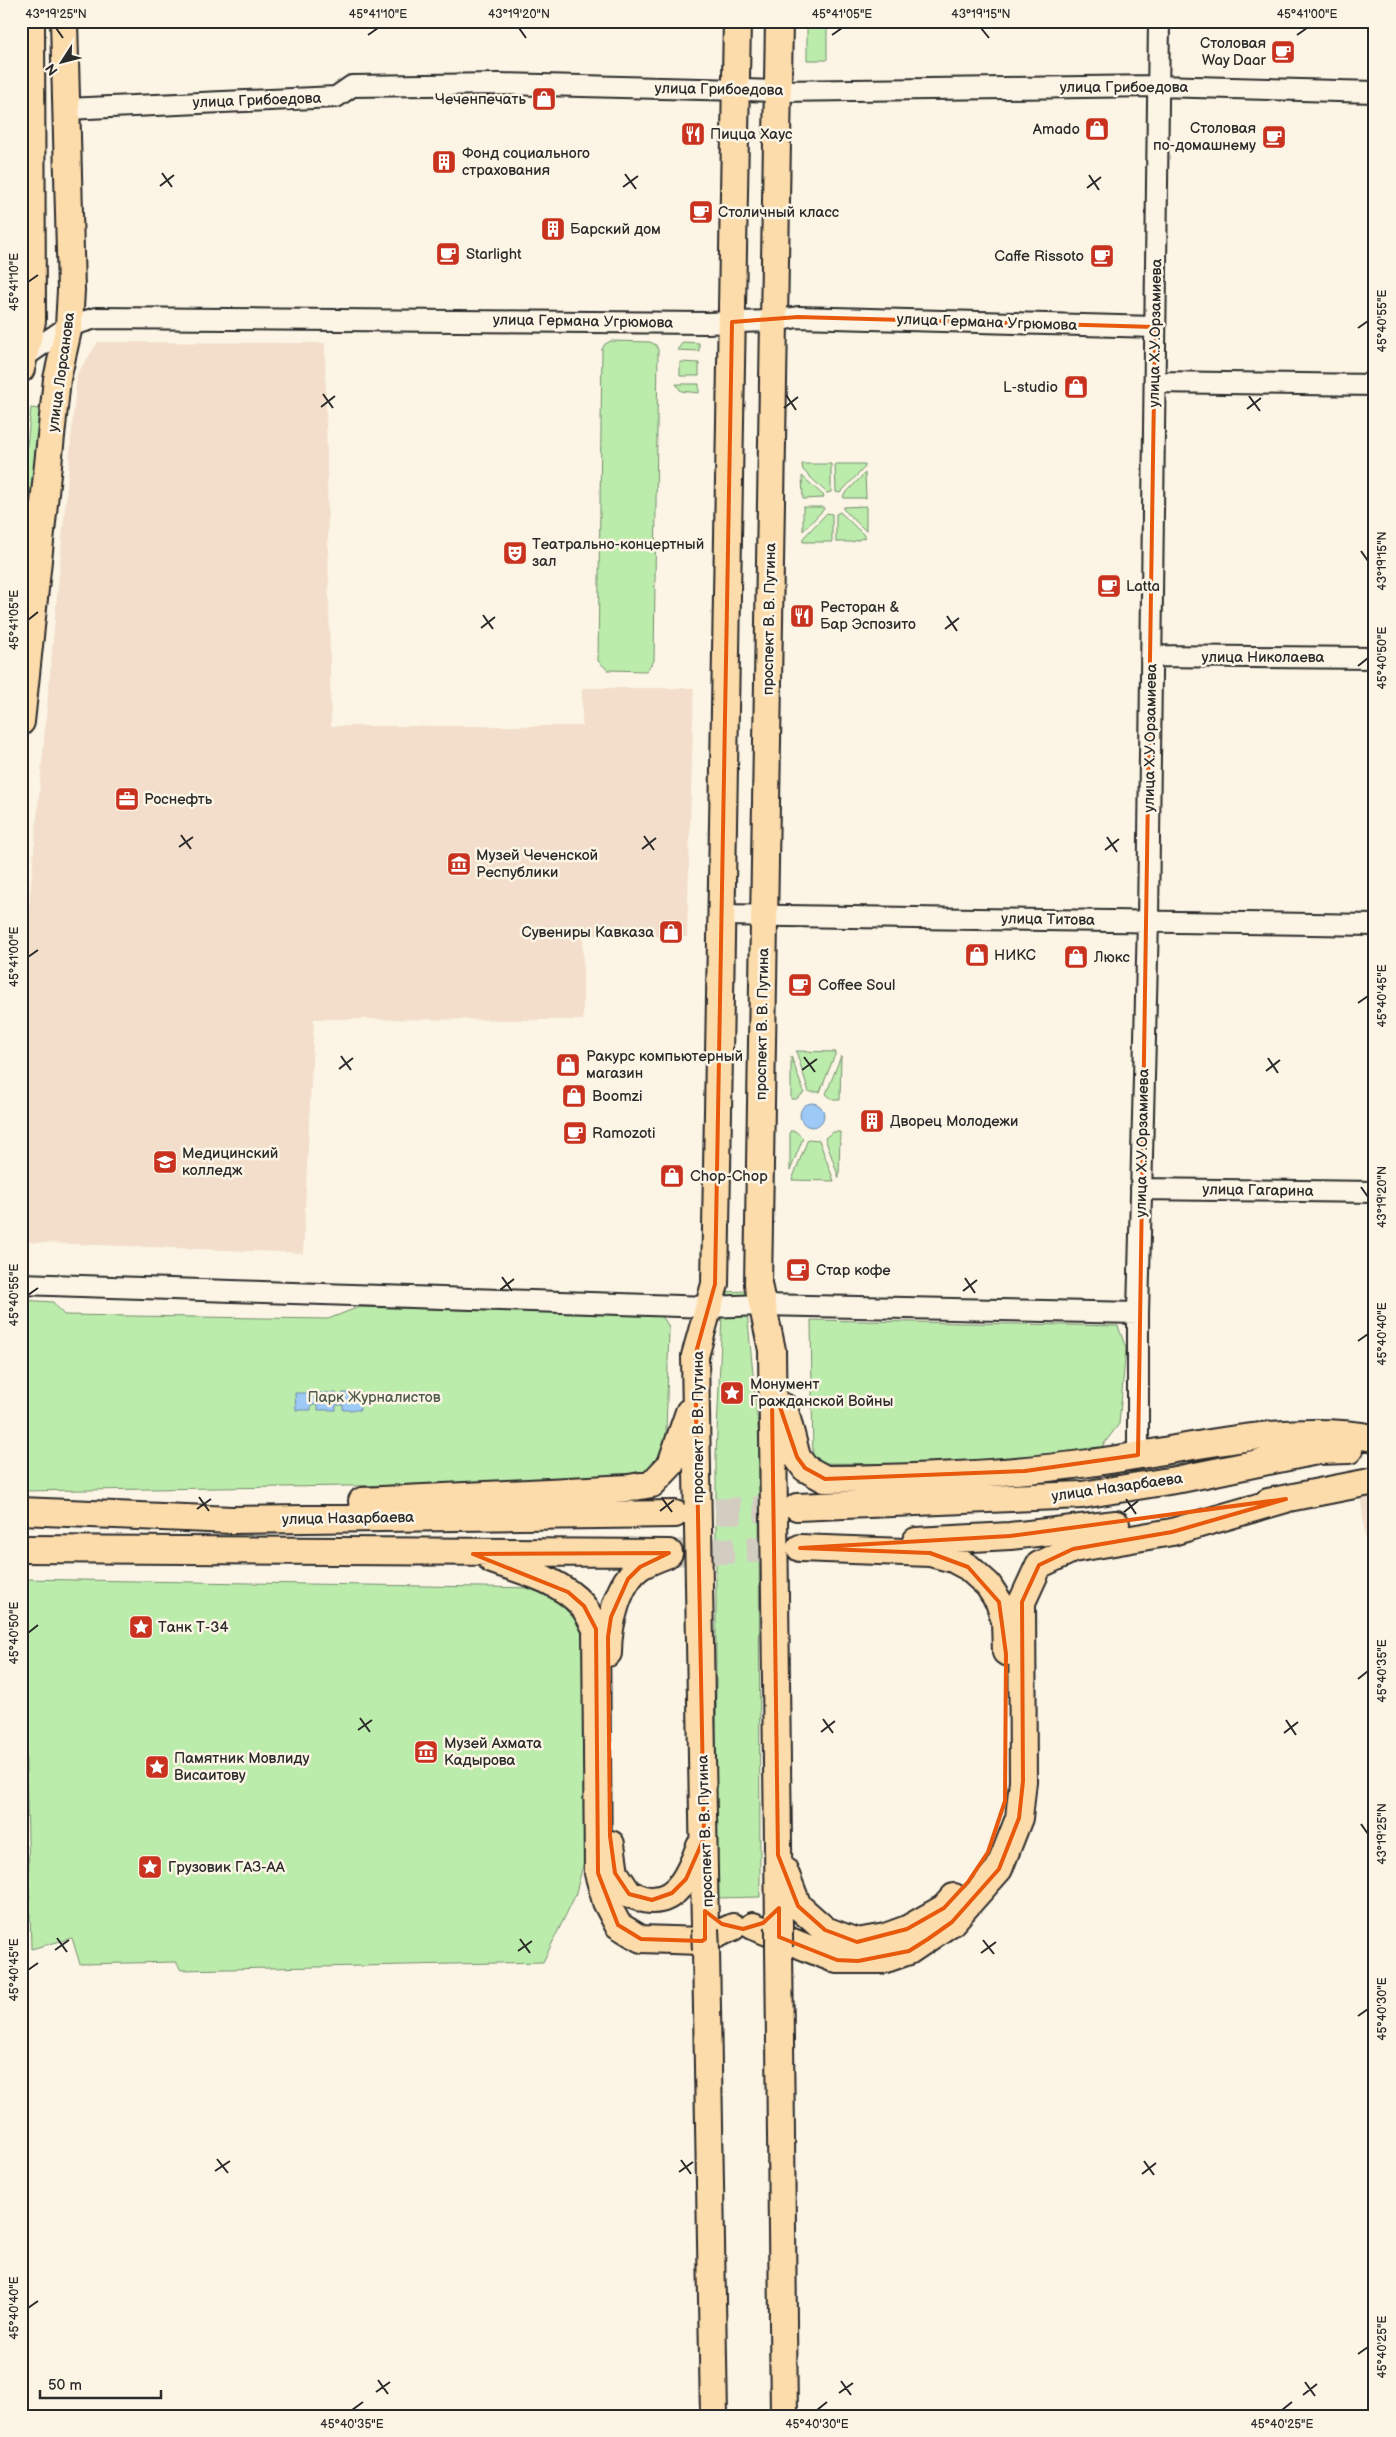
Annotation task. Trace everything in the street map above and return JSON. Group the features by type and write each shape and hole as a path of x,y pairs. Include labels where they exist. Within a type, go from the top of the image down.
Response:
{"main road":[{"path":"22,362 32,322 27,66 31,21"},
{"name":"улица Лорсанова","path":"21,722 57,379 69,326 71,290 64,21"},
{"name":"проспект В. В. Путина","path":"737,21 714,1284 695,1356 705,1930 722,1924 743,1926 837,1960 858,1961 883,1960 910,1951 952,1922 998,1869 1019,1818 1023,1782 1022,1602 1039,1565 1073,1549 1172,1532 1286,1499"},
{"name":"проспект В. В. Путина","path":"779,21 758,1284 772,1350 784,2416"},
{"path":"772,1350 789,1434 797,1457 805,1468 825,1479 1025,1471 1281,1435 1350,1434 1375,1438"},
{"path":"199,1518 241,1507 629,1488 652,1484 671,1464 681,1439 696,1389"},
{"name":"улица Назарбаева","path":"797,1507 1082,1495 1181,1479 1318,1451 1375,1449"},
{"path":"778,1855 798,1906 825,1930 857,1942 885,1937 907,1929 944,1908 968,1882 988,1852 1005,1801 1005,1621 999,1602 988,1584 968,1566 953,1559 930,1553 800,1548 1010,1536 1106,1526 1286,1499 1375,1481"},
{"name":"улица Назарбаева","path":"21,1512 199,1518 675,1514"},
{"path":"21,1549 473,1554 669,1554 640,1567 628,1579 611,1617 608,1637 610,1836 615,1873 629,1894 652,1900 672,1893 686,1879 704,1838"},
{"path":"473,1554 518,1569 568,1592 584,1606 596,1629 598,1873 606,1902 618,1925 641,1939 702,1941 743,1926 763,1923 779,1927"},
{"path":"705,1930 714,2416"}],"street":[{"name":"улица Х.У.Орзамиева","path":"1138,1455 1138,1313 1148,920 1159,21"},
{"name":"улица Грибоедова","path":"66,108 336,97 352,86 500,84 778,91 1158,86 1375,92"},
{"name":"улица Германа Угрюмова","path":"22,362 69,326 96,318 732,322 774,321 798,317 1155,327"},
{"path":"1155,382 1375,385"},
{"name":"улица Николаева","path":"1151,656 1375,658"},
{"name":"улица Титова","path":"721,915 1148,920 1375,925"},
{"name":"улица Гагарина","path":"1141,1189 1375,1192"},
{"path":"21,1284 708,1306 762,1305 1138,1313"}],"highlighted area":[{"path":"798,317 1155,327 1138,1455 1025,1471 825,1479 805,1468 797,1457 777,1398 772,1399 778,1855 798,1906 825,1930 857,1942 907,1929 944,1908 968,1882 988,1852 1005,1801 1006,1654 999,1602 968,1567 930,1553 800,1548 1010,1536 1286,1499 1172,1532 1073,1549 1039,1565 1022,1602 1023,1781 1019,1818 999,1869 952,1922 928,1939 909,1951 858,1961 837,1960 779,1937 779,1908 763,1923 743,1929 722,1924 705,1911 705,1939 702,1941 641,1939 618,1925 598,1873 596,1629 584,1606 568,1592 473,1554 669,1553 640,1567 628,1579 611,1617 608,1637 610,1836 615,1873 629,1894 652,1900 672,1893 686,1879 704,1838 695,1356 715,1284 732,322"}],"shaded area":[{"path":"98,342 325,343 331,726 582,726 582,688 694,688 687,937 583,935 583,1020 314,1019 303,1253 21,1242 24,1018 21,1017 21,995 77,374"},
{"path":"1360,1491 1375,1492 1375,1625"}],"green space":[{"path":"807,21 827,21 827,60 807,60"},
{"path":"611,341 650,342 656,345 658,350 654,661 646,671 608,670 598,661 602,349 605,344"},
{"path":"683,342 699,343 699,351 677,350"},
{"path":"680,362 699,363 699,376 680,376"},
{"path":"676,384 699,384 699,393 681,391"},
{"path":"31,408 40,409 21,597 21,503"},
{"path":"802,464 831,464 831,492 827,493 803,470"},
{"path":"835,464 865,464 865,467 840,493 836,492"},
{"path":"865,473 866,498 844,498 843,496"},
{"path":"802,476 824,496 823,498 803,499"},
{"path":"866,506 866,531 843,509 844,507"},
{"path":"803,507 823,507 824,509 803,531"},
{"path":"840,512 866,537 852,542 836,542 836,514"},
{"path":"827,513 832,514 832,542 803,542 803,538"},
{"path":"796,1051 836,1052 820,1092 809,1092"},
{"path":"791,1056 804,1093 796,1099 791,1099"},
{"path":"841,1056 840,1100 833,1100 826,1094"},
{"path":"790,1131 795,1131 803,1138 790,1171"},
{"path":"833,1132 840,1132 839,1178 825,1138"},
{"path":"808,1139 819,1140 834,1181 792,1180"},
{"path":"745,1291 759,1436 760,1897 716,1898 716,1455 723,1292"},
{"name":"Парк Журналистов","path":"21,1300 53,1302 64,1315 328,1319 359,1307 658,1315 665,1320 669,1328 665,1469 609,1482 21,1491"},
{"path":"811,1320 1118,1326 1126,1348 1119,1424 1097,1453 1018,1465 813,1463"},
{"path":"21,1579 537,1588 573,1609 587,1641 590,1839 575,1896 543,1962 181,1970 176,1962 80,1964 72,1938 31,1949"}],"water":[{"path":"812,1103 817,1104 823,1110 823,1120 817,1126 812,1127 807,1126 801,1120 800,1115 801,1110 807,1104"},
{"path":"295,1393 311,1393 311,1397 318,1397 319,1393 336,1393 336,1397 343,1397 343,1393 360,1393 360,1410 343,1410 343,1405 336,1405 336,1410 318,1410 318,1405 311,1405 311,1410 296,1410"}],"tunnel":[{"path":"676,1514 796,1507"},
{"path":"669,1553 796,1548"}],"place":[{"name":"Столовая Way Daar","path":"1283,52"},
{"name":"Чеченпечать","path":"544,99"},
{"name":"Amado","path":"1097,129"},
{"name":"Пицца Хаус","path":"693,134"},
{"name":"Столовая по-домашнему","path":"1274,137"},
{"name":"Фонд социального страхования","path":"444,162"},
{"name":"Столичный класс","path":"701,212"},
{"name":"Барский дом","path":"553,229"},
{"name":"Starlight","path":"448,254"},
{"name":"Caffe Rissoto","path":"1102,256"},
{"name":"L-studio","path":"1076,387"},
{"name":"Театрально-концертный зал","path":"515,553"},
{"name":"Latta","path":"1109,586"},
{"name":"Ресторан & Бар Эспозито","path":"802,616"},
{"name":"Роснефть","path":"127,799"},
{"name":"Музей Чеченской Республики","path":"459,864"},
{"name":"Сувениры Кавказа","path":"671,932"},
{"name":"НИКС","path":"977,955"},
{"name":"Люкс","path":"1076,957"},
{"name":"Coffee Soul","path":"800,985"},
{"name":"Ракурс компьютерный магазин","path":"568,1065"},
{"name":"Boomzi","path":"574,1096"},
{"name":"Дворец Молодежи","path":"872,1121"},
{"name":"Ramozoti","path":"575,1133"},
{"name":"Медицинский колледж","path":"165,1162"},
{"name":"Chop-Chop","path":"672,1176"},
{"name":"Стар кофе","path":"798,1270"},
{"name":"Монумент Гражданской Войны","path":"732,1393"},
{"name":"Танк Т-34","path":"141,1627"},
{"name":"Музей Ахмата Кадырова","path":"426,1752"},
{"name":"Памятник Мовлиду Висаитову","path":"157,1767"},
{"name":"Грузовик ГАЗ-АА","path":"150,1867"}]}
